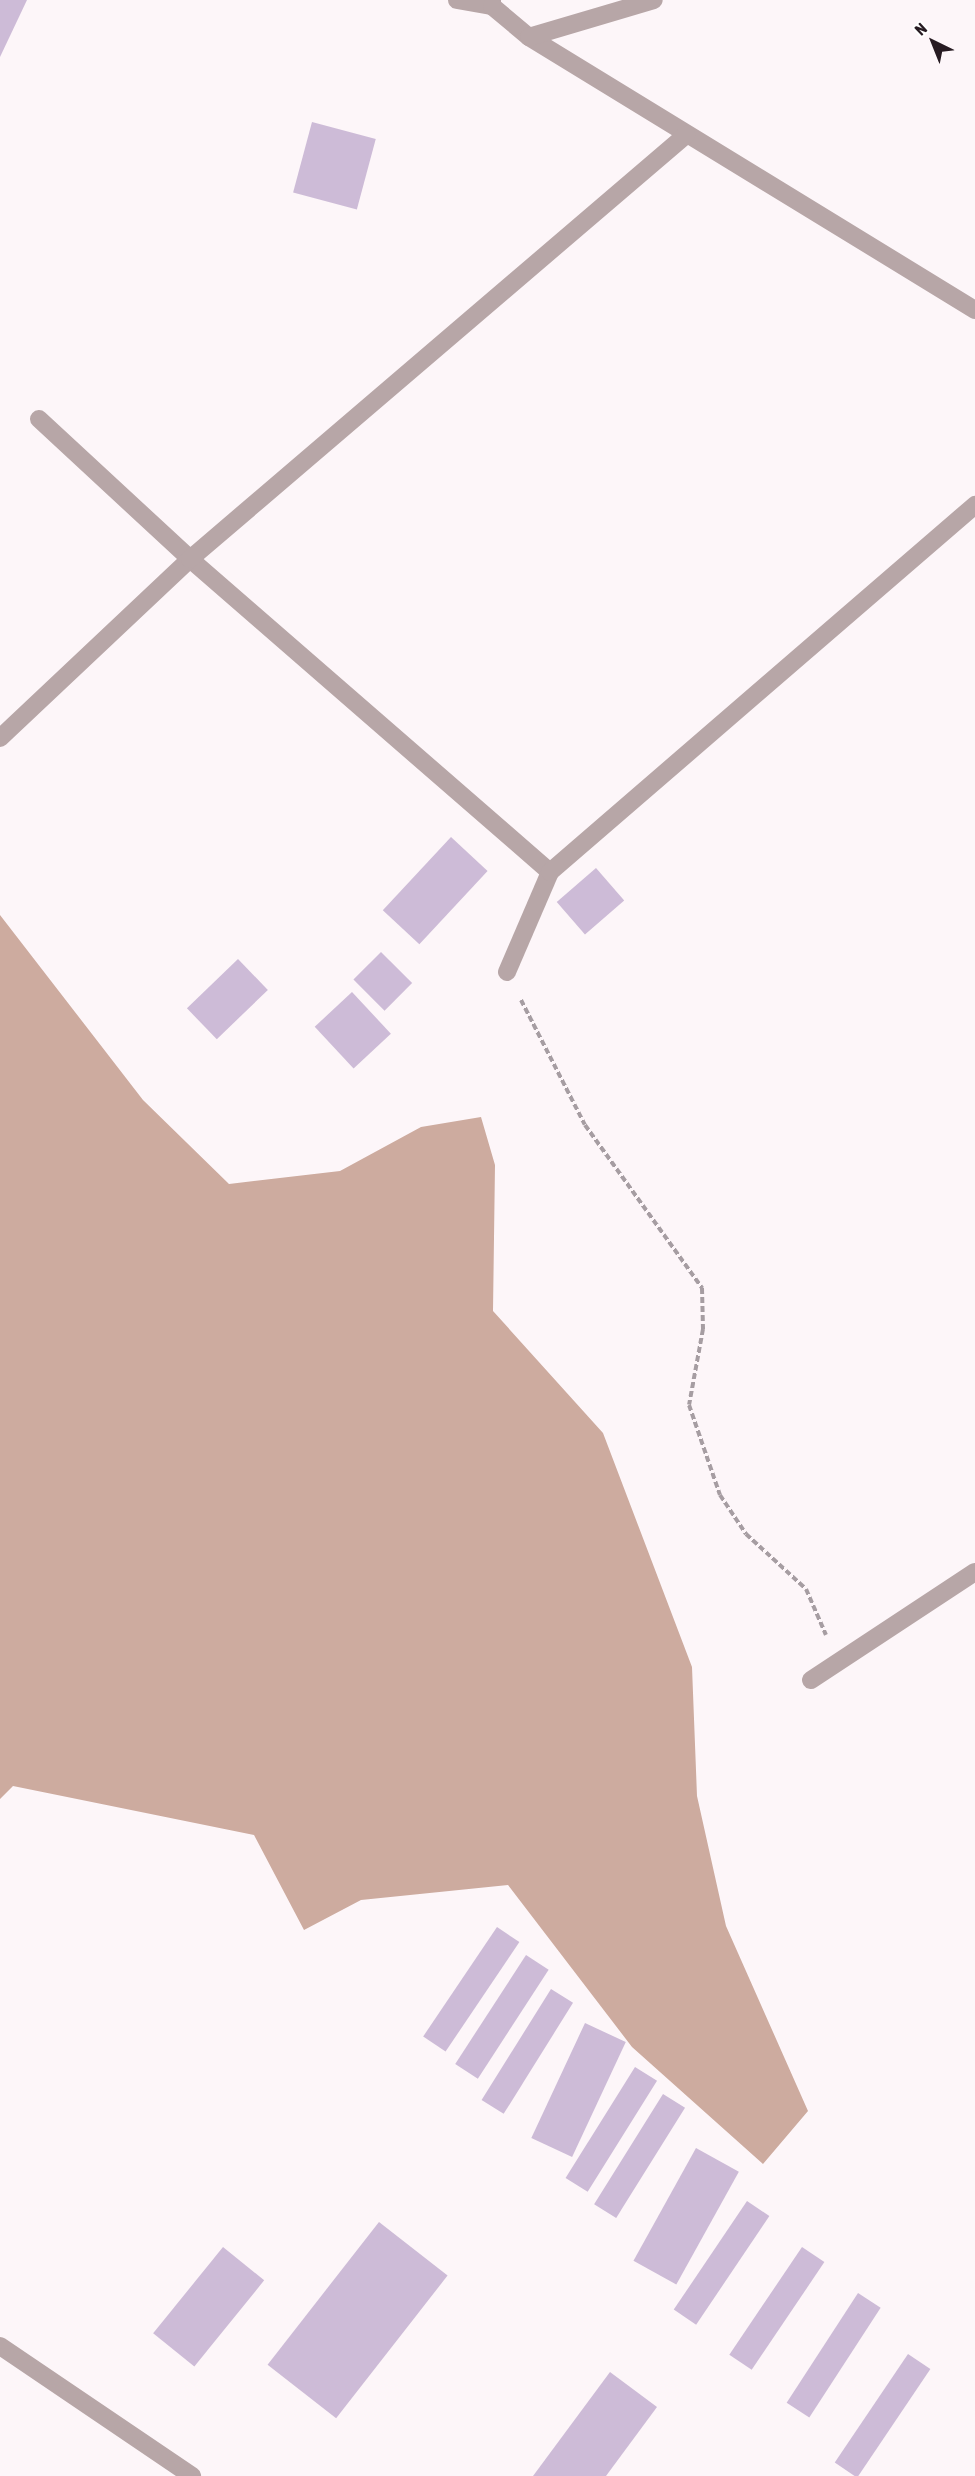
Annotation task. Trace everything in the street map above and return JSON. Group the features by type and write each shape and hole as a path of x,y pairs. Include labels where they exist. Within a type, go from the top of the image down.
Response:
{"street":[{"path":"457,0 492,3 529,37 975,310"},
{"path":"529,37 654,0"},
{"path":"0,738 190,559 686,135"},
{"path":"39,418 190,559 550,872"},
{"path":"507,972 550,872 975,505"},
{"path":"811,1680 975,1572"},
{"path":"0,2346 192,2476"}],"path":[{"path":"507,972 585,1125 702,1288 703,1329 689,1405 720,1495 746,1534 806,1589 838,1663"}],"shaded area":[{"path":"0,915 143,1100 229,1184 340,1171 421,1127 481,1117 495,1165 493,1311 603,1433 692,1667 697,1796 726,1926 808,2111 763,2164 632,2047 508,1885 361,1900 304,1930 254,1835 13,1786 0,1799"}],"building":[{"path":"0,0 27,0 0,57"},
{"path":"312,122 376,139 357,210 293,193"},
{"path":"451,837 488,871 419,944 383,910"},
{"path":"596,868 624,900 585,935 557,902"},
{"path":"381,952 412,983 385,1011 353,980"},
{"path":"238,959 268,990 217,1039 187,1008"},
{"path":"352,992 391,1034 354,1068 315,1027"},
{"path":"497,1927 519,1942 446,2052 423,2036"},
{"path":"526,1955 549,1970 478,2079 455,2064"},
{"path":"551,1989 573,2003 504,2114 482,2100"},
{"path":"585,2023 626,2042 572,2157 531,2138"},
{"path":"635,2067 657,2081 588,2192 566,2178"},
{"path":"663,2094 685,2108 616,2218 594,2204"},
{"path":"696,2148 739,2172 676,2285 633,2261"},
{"path":"747,2201 769,2216 696,2325 674,2310"},
{"path":"379,2222 448,2276 336,2418 268,2365"},
{"path":"223,2247 264,2280 194,2367 153,2333"},
{"path":"802,2247 824,2262 752,2370 729,2355"},
{"path":"858,2293 881,2308 809,2418 787,2403"},
{"path":"908,2354 930,2369 858,2476 855,2476 835,2463"},
{"path":"610,2372 657,2407 606,2476 533,2476"}]}
